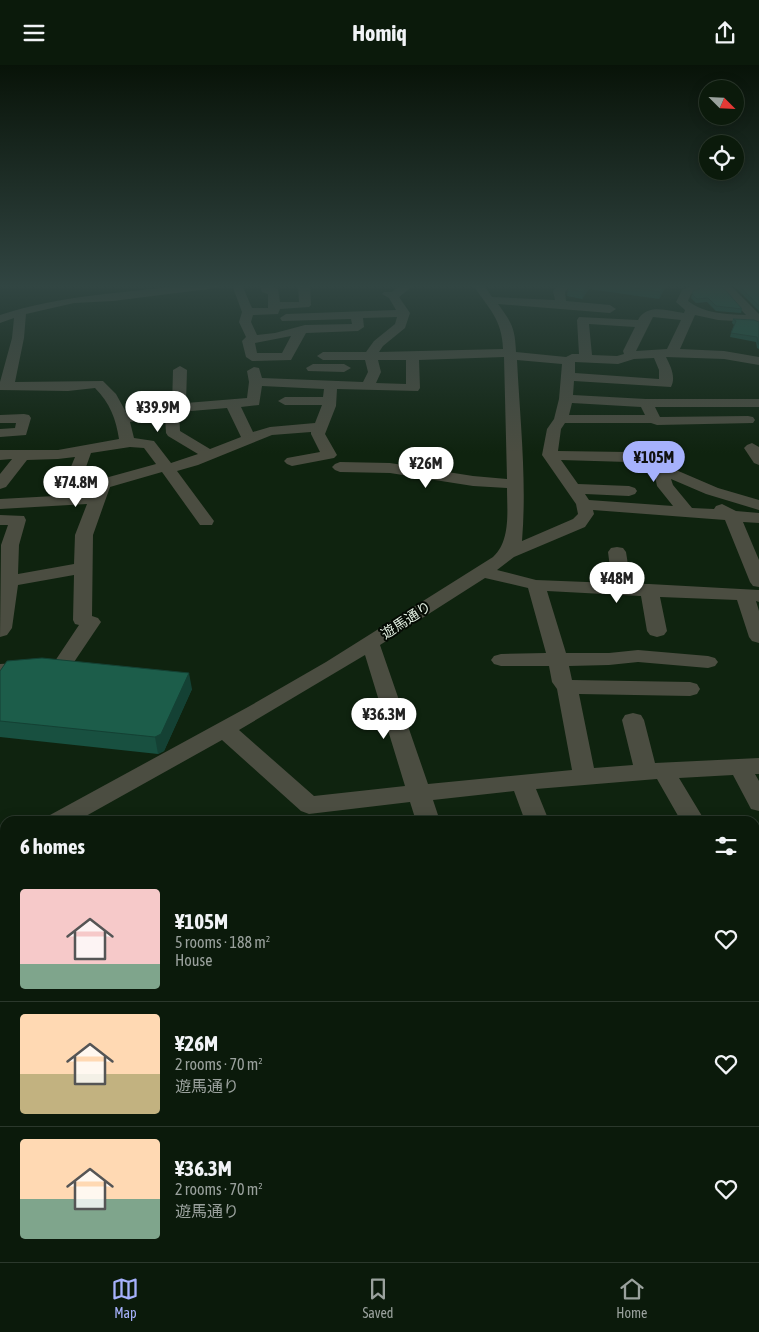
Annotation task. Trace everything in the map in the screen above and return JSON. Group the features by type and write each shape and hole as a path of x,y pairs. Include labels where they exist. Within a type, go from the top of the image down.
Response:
{"street":[{"path":"17,341 3,386 68,387 98,384 108,393 124,419 127,443"},
{"path":"124,419 175,409 254,402 256,382 248,341"},
{"path":"252,357 286,357 295,341"},
{"path":"313,368 373,353 385,341"},
{"path":"508,553 514,541 514,451 509,341"},
{"path":"585,341 586,359"},
{"path":"633,355 629,351 634,341"},
{"path":"568,377 666,384 665,353 673,341"},
{"path":"367,385 375,375 373,353"},
{"path":"323,356 373,353 412,356 510,354 569,361 572,358 618,360 633,355 665,353 724,355 759,361"},
{"path":"256,382 413,388 412,356"},
{"path":"569,361 566,399 561,419 554,429 550,455 584,504 759,518"},
{"path":"180,370 173,433 209,455"},
{"path":"292,461 329,455 318,434 319,427 329,406 331,385"},
{"path":"566,399 646,403 759,403"},
{"path":"286,401 329,401"},
{"path":"646,403 654,419"},
{"path":"561,419 744,420 729,403"},
{"path":"232,404 249,439"},
{"path":"0,419 24,418 21,432 0,433"},
{"path":"0,504 100,492 167,467 193,462 270,431 319,427"},
{"path":"0,455 64,454 127,443 142,442 149,444 206,521"},
{"path":"85,450 71,486 100,492"},
{"path":"0,485 23,455"},
{"path":"550,455 628,457 641,460 712,491 759,505"},
{"path":"340,467 390,468 473,481 514,484"},
{"path":"666,472 663,476 665,486 688,512"},
{"path":"574,489 629,491"},
{"path":"712,491 707,498 731,515 759,582"},
{"path":"0,670 61,667 91,622 82,620 84,535 100,492"},
{"name":"遊馬通り","path":"67,816 333,666 482,572 508,553 579,523 586,514 584,504"},
{"path":"0,520 18,520 5,562 9,581 0,631"},
{"path":"617,552 622,588"},
{"path":"9,581 83,568"},
{"path":"482,572 536,585 752,595 759,637"},
{"path":"536,585 558,659 562,682 567,687 584,776"},
{"path":"649,589 657,631"},
{"path":"369,643 374,649 427,816"},
{"path":"501,660 609,659 638,656 708,662"},
{"path":"629,657 637,688"},
{"path":"567,687 690,689"},
{"path":"633,720 654,771 688,816"},
{"path":"224,729 309,805 584,776 749,766 759,803"},
{"path":"523,783 535,816"}],"building":[{"path":"42,658 189,673 161,734 155,737 0,721 0,671 7,661"}]}
